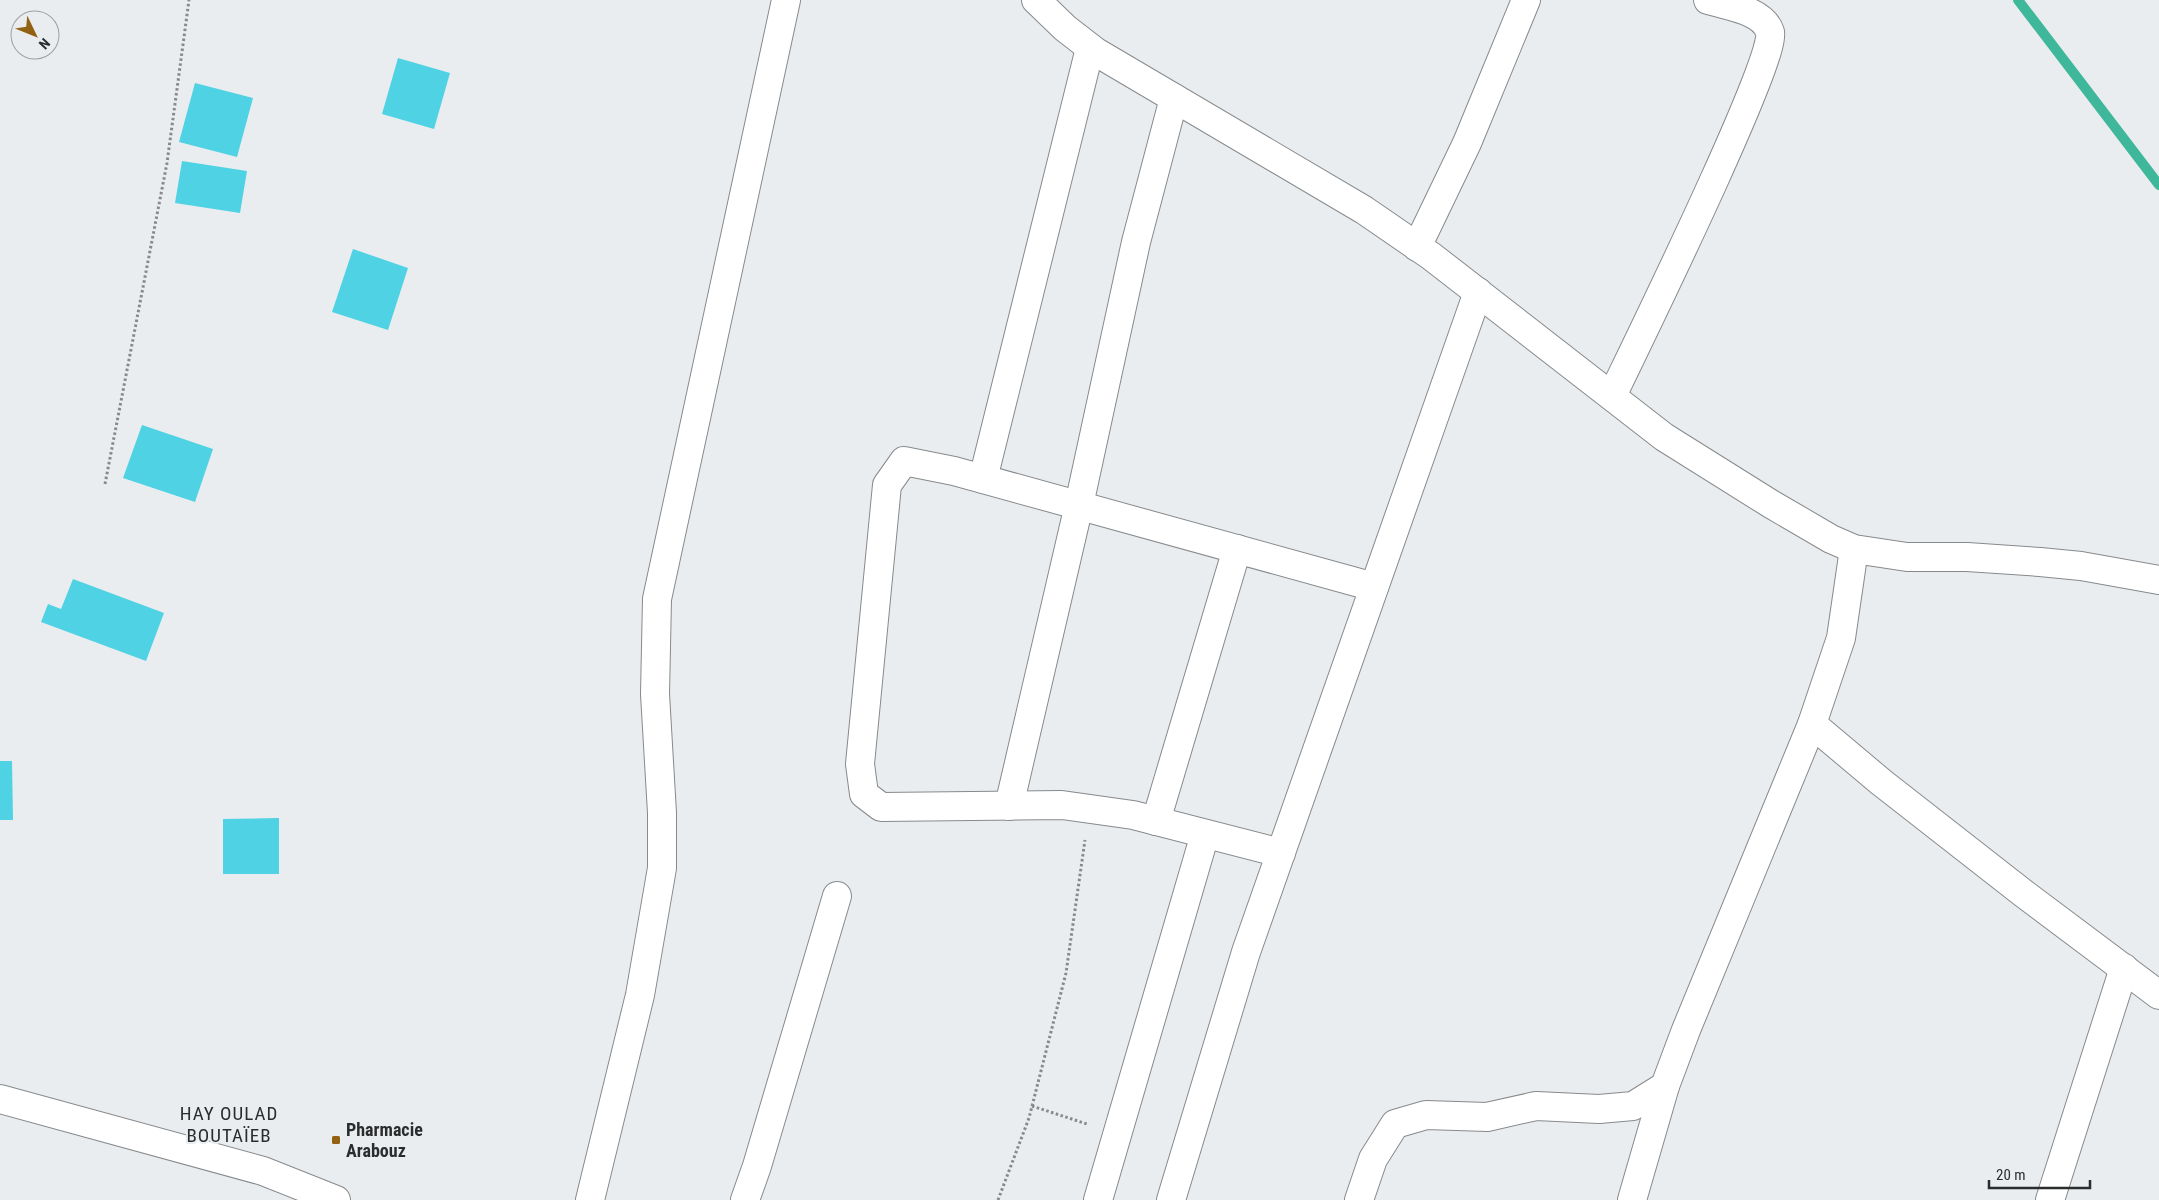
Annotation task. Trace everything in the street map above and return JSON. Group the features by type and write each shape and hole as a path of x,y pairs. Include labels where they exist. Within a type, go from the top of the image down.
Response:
{"street":[{"path":"590,1200 640,995 662,868 662,813 655,694 657,599 786,0"},
{"path":"1036,0 1065,28 1090,48 1364,210 1478,292 1664,436 1764,500 1831,539 1854,549 1907,557 1968,557 2073,565 2159,580"},
{"path":"1417,247 1467,143 1526,0"},
{"path":"1612,396 1737,130 1769,50 1771,33 1764,22 1753,14 1708,0"},
{"path":"984,479 1090,48"},
{"path":"1009,806 1079,505 1136,242 1174,98"},
{"path":"1170,1200 1246,952 1478,292"},
{"path":"1281,853 1133,815 1062,805 881,807 864,794 860,764 887,484 904,461 954,471 1374,588"},
{"path":"1156,821 1237,549"},
{"path":"1632,1200 1665,1086 1686,1030 1812,724 1842,638 1854,549"},
{"path":"1812,724 1881,782 2023,893 2159,995"},
{"path":"1098,1200 1205,834"},
{"path":"745,1200 757,1166 836,896"},
{"path":"2050,1200 2124,968"},
{"path":"1359,1200 1373,1159 1396,1124 1426,1114 1487,1117 1536,1106 1599,1109 1633,1106 1665,1086"},
{"path":"0,1099 264,1171 336,1200"}],"path":[{"path":"106,484 167,163 189,0"},
{"path":"998,1200 1029,1118 1066,973 1090,809"}],"building":[{"path":"398,58 450,73 434,129 382,114"},
{"path":"195,83 253,98 237,157 179,142"},
{"path":"182,161 247,171 240,213 175,203"},
{"path":"353,249 408,268 388,330 332,312"},
{"path":"142,425 213,449 195,502 123,478"},
{"path":"73,579 164,613 146,661 41,622 48,604 61,609"},
{"path":"0,761 12,761 13,820 0,820"},
{"path":"279,818 279,874 223,874 223,819"}],"waterway":[{"path":"2018,0 2159,185"}],"place":[{"name":"Pharmacie Arabouz","path":"336,1140"}],"district":[{"name":"HAY OULAD BOUTAÏEB","path":"229,1124"}]}
